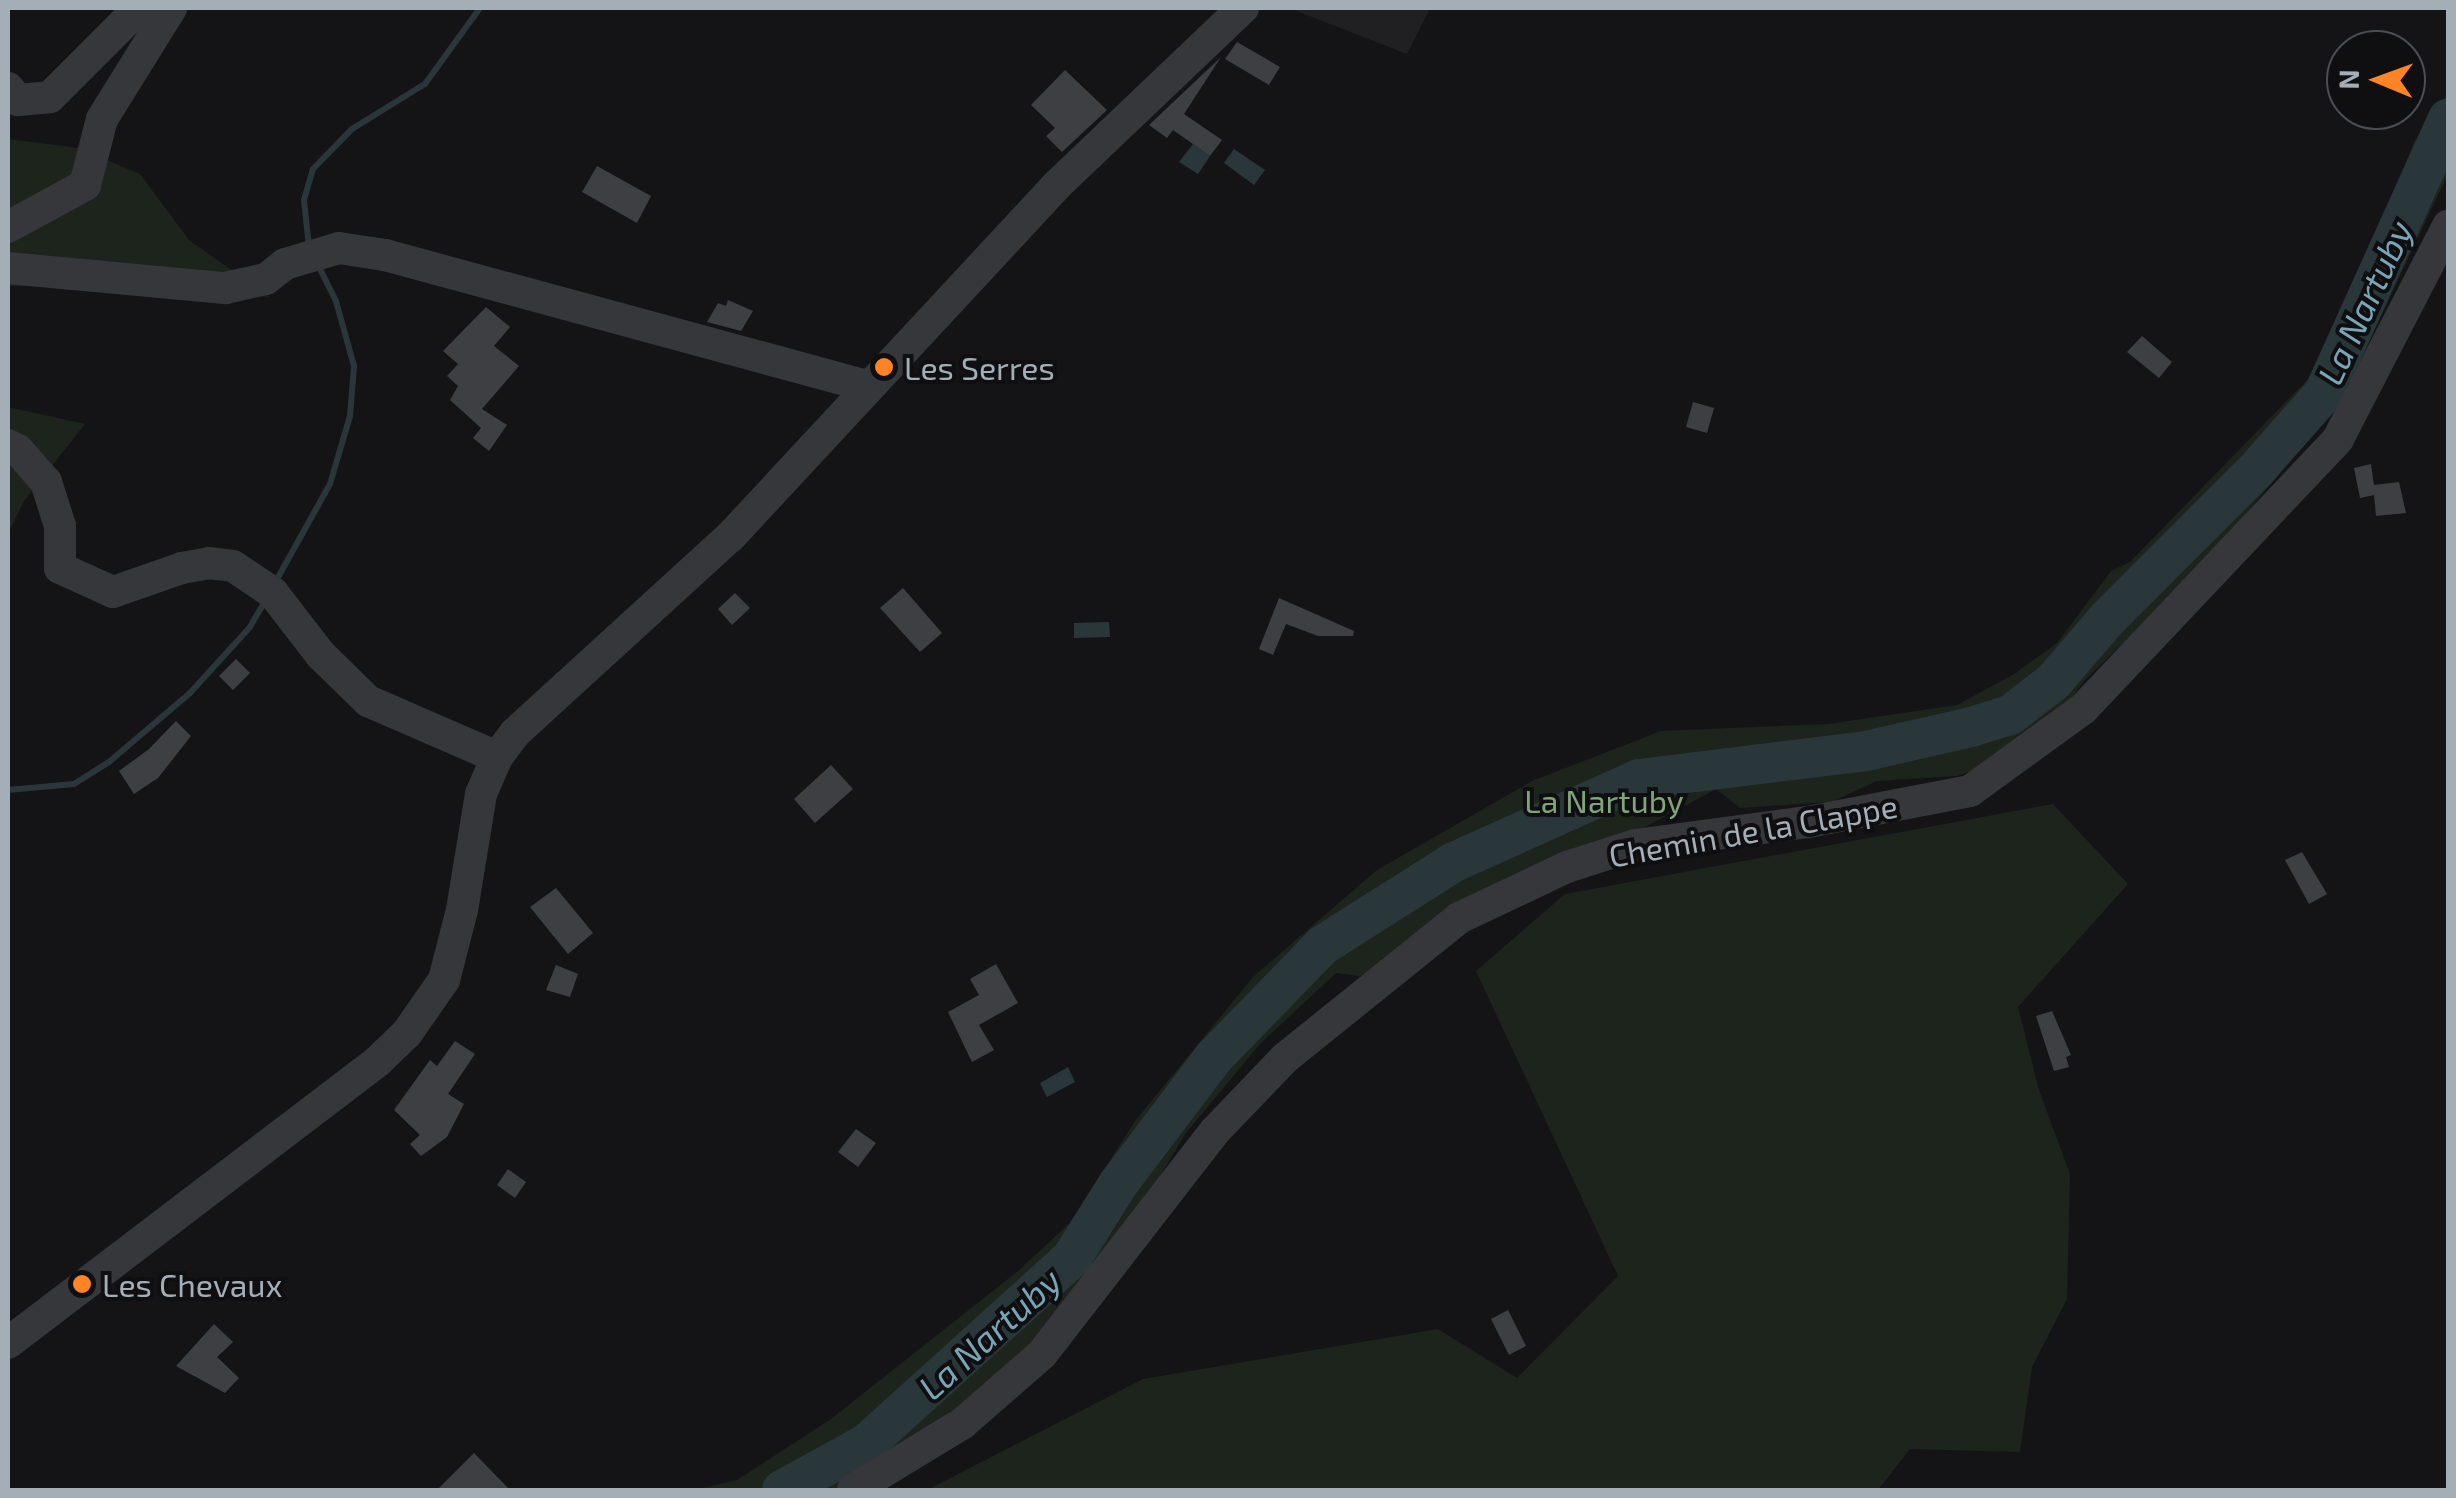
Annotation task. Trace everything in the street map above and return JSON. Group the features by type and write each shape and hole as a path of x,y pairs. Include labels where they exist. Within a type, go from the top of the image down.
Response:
{"street":[{"path":"8,88 18,100 50,97 139,8"},
{"path":"8,228 85,185 102,120 170,8"},
{"path":"8,1343 378,1062 407,1033 444,980 462,910 481,794 497,757 515,733 730,537 1056,185 1243,8"},
{"name":"Chemin de la Clappe","path":"853,1490 963,1423 1042,1354 1238,1106 1285,1058 1459,918 1568,868 1635,845 1808,822 1970,791 2083,709 2338,439 2448,226"},
{"path":"8,268 225,288 266,279 286,264 340,248 385,255 866,386"},
{"path":"8,445 18,450 46,482 60,526 60,568 112,592 182,568 209,563 233,566 273,593 322,655 368,701 497,757"}],"shaded area":[{"path":"1289,8 1430,8 1407,54"},
{"path":"1193,144 1210,156 1198,174 1179,162"},
{"path":"1234,149 1265,170 1254,185 1224,163"},
{"path":"1109,622 1110,637 1074,638 1074,623"},
{"path":"1068,1067 1075,1082 1047,1097 1040,1083"}],"green space":[{"name":"La Nartuby","path":"2448,93 2448,174 2341,401 2194,575 2083,682 2057,720 1982,767 1957,776 1877,781 1831,802 1740,808 1716,789 1366,977 1336,973 1260,1044 1186,1133 1137,1214 1049,1327 923,1448 848,1490 694,1490 737,1480 831,1419 1018,1271 1071,1222 1135,1121 1253,977 1377,870 1532,781 1661,731 1828,724 1957,705 2014,674 2057,643 2111,571 2130,562 2308,379 2371,249 2414,142 2426,130"},
{"path":"8,139 78,148 140,174 189,240 270,297 123,286 8,286"},
{"path":"8,407 85,424 24,501 8,534"},
{"path":"2053,804 2128,884 2018,1007 2039,1090 2070,1174 2067,1299 2032,1367 2020,1452 1910,1449 1878,1490 927,1490 1143,1379 1438,1329 1517,1378 1618,1276 1476,971 1565,894"}],"building":[{"path":"1237,42 1280,67 1269,85 1225,59"},
{"path":"1221,57 1184,114 1222,140 1210,156 1173,130 1167,138 1149,125"},
{"path":"1065,70 1107,110 1062,152 1046,136 1055,128 1031,105"},
{"path":"597,166 651,196 637,223 582,192"},
{"path":"728,300 753,311 741,331 707,322 718,303 726,306"},
{"path":"486,307 510,327 494,346 519,366 482,409 507,425 489,451 473,438 481,428 450,400 458,386 447,376 458,364 443,351"},
{"path":"2142,336 2172,362 2159,378 2127,352"},
{"path":"1693,402 1714,408 1707,433 1686,427"},
{"path":"2371,464 2374,485 2399,482 2406,513 2376,516 2374,495 2360,498 2354,468"},
{"path":"903,588 942,633 920,652 880,608"},
{"path":"735,593 750,608 732,625 718,609"},
{"path":"1279,598 1354,631 1353,636 1318,636 1286,624 1273,655 1259,649"},
{"path":"236,659 250,673 233,690 219,676"},
{"path":"176,721 191,736 158,778 134,794 119,771 149,749"},
{"path":"831,765 853,789 815,823 794,799"},
{"path":"2302,852 2327,894 2309,904 2285,860"},
{"path":"556,888 593,933 568,954 530,907"},
{"path":"996,964 1018,1003 979,1025 994,1050 972,1062 948,1012 979,995 970,979"},
{"path":"556,965 578,974 570,997 546,990"},
{"path":"2052,1011 2071,1055 2066,1057 2069,1067 2054,1071 2036,1016"},
{"path":"455,1041 475,1054 448,1094 464,1104 447,1137 421,1156 410,1144 420,1135 394,1110 430,1060 437,1066"},
{"path":"856,1129 876,1143 858,1167 838,1152"},
{"path":"508,1169 526,1182 515,1198 497,1185"},
{"path":"1508,1310 1526,1346 1509,1355 1491,1319"},
{"path":"214,1324 233,1342 217,1357 239,1378 225,1393 176,1366"},
{"path":"474,1453 510,1490 437,1490"}],"waterway":[{"path":"309,247 304,200 313,169 352,129 425,84 480,8"},
{"name":"La Nartuby","path":"782,1490 866,1444 1071,1259 1118,1184 1214,1057 1323,945 1452,863 1639,779 1866,751 1971,727 2010,715 2053,682 2108,618 2257,469 2324,393 2448,119"},
{"path":"276,581 330,484 350,416 354,366 336,301 317,263"},
{"path":"8,790 74,784 109,762 190,693 250,627 265,601"}],"place":[{"name":"Les Serres","path":"884,367"},
{"name":"Les Chevaux","path":"82,1284"}]}
